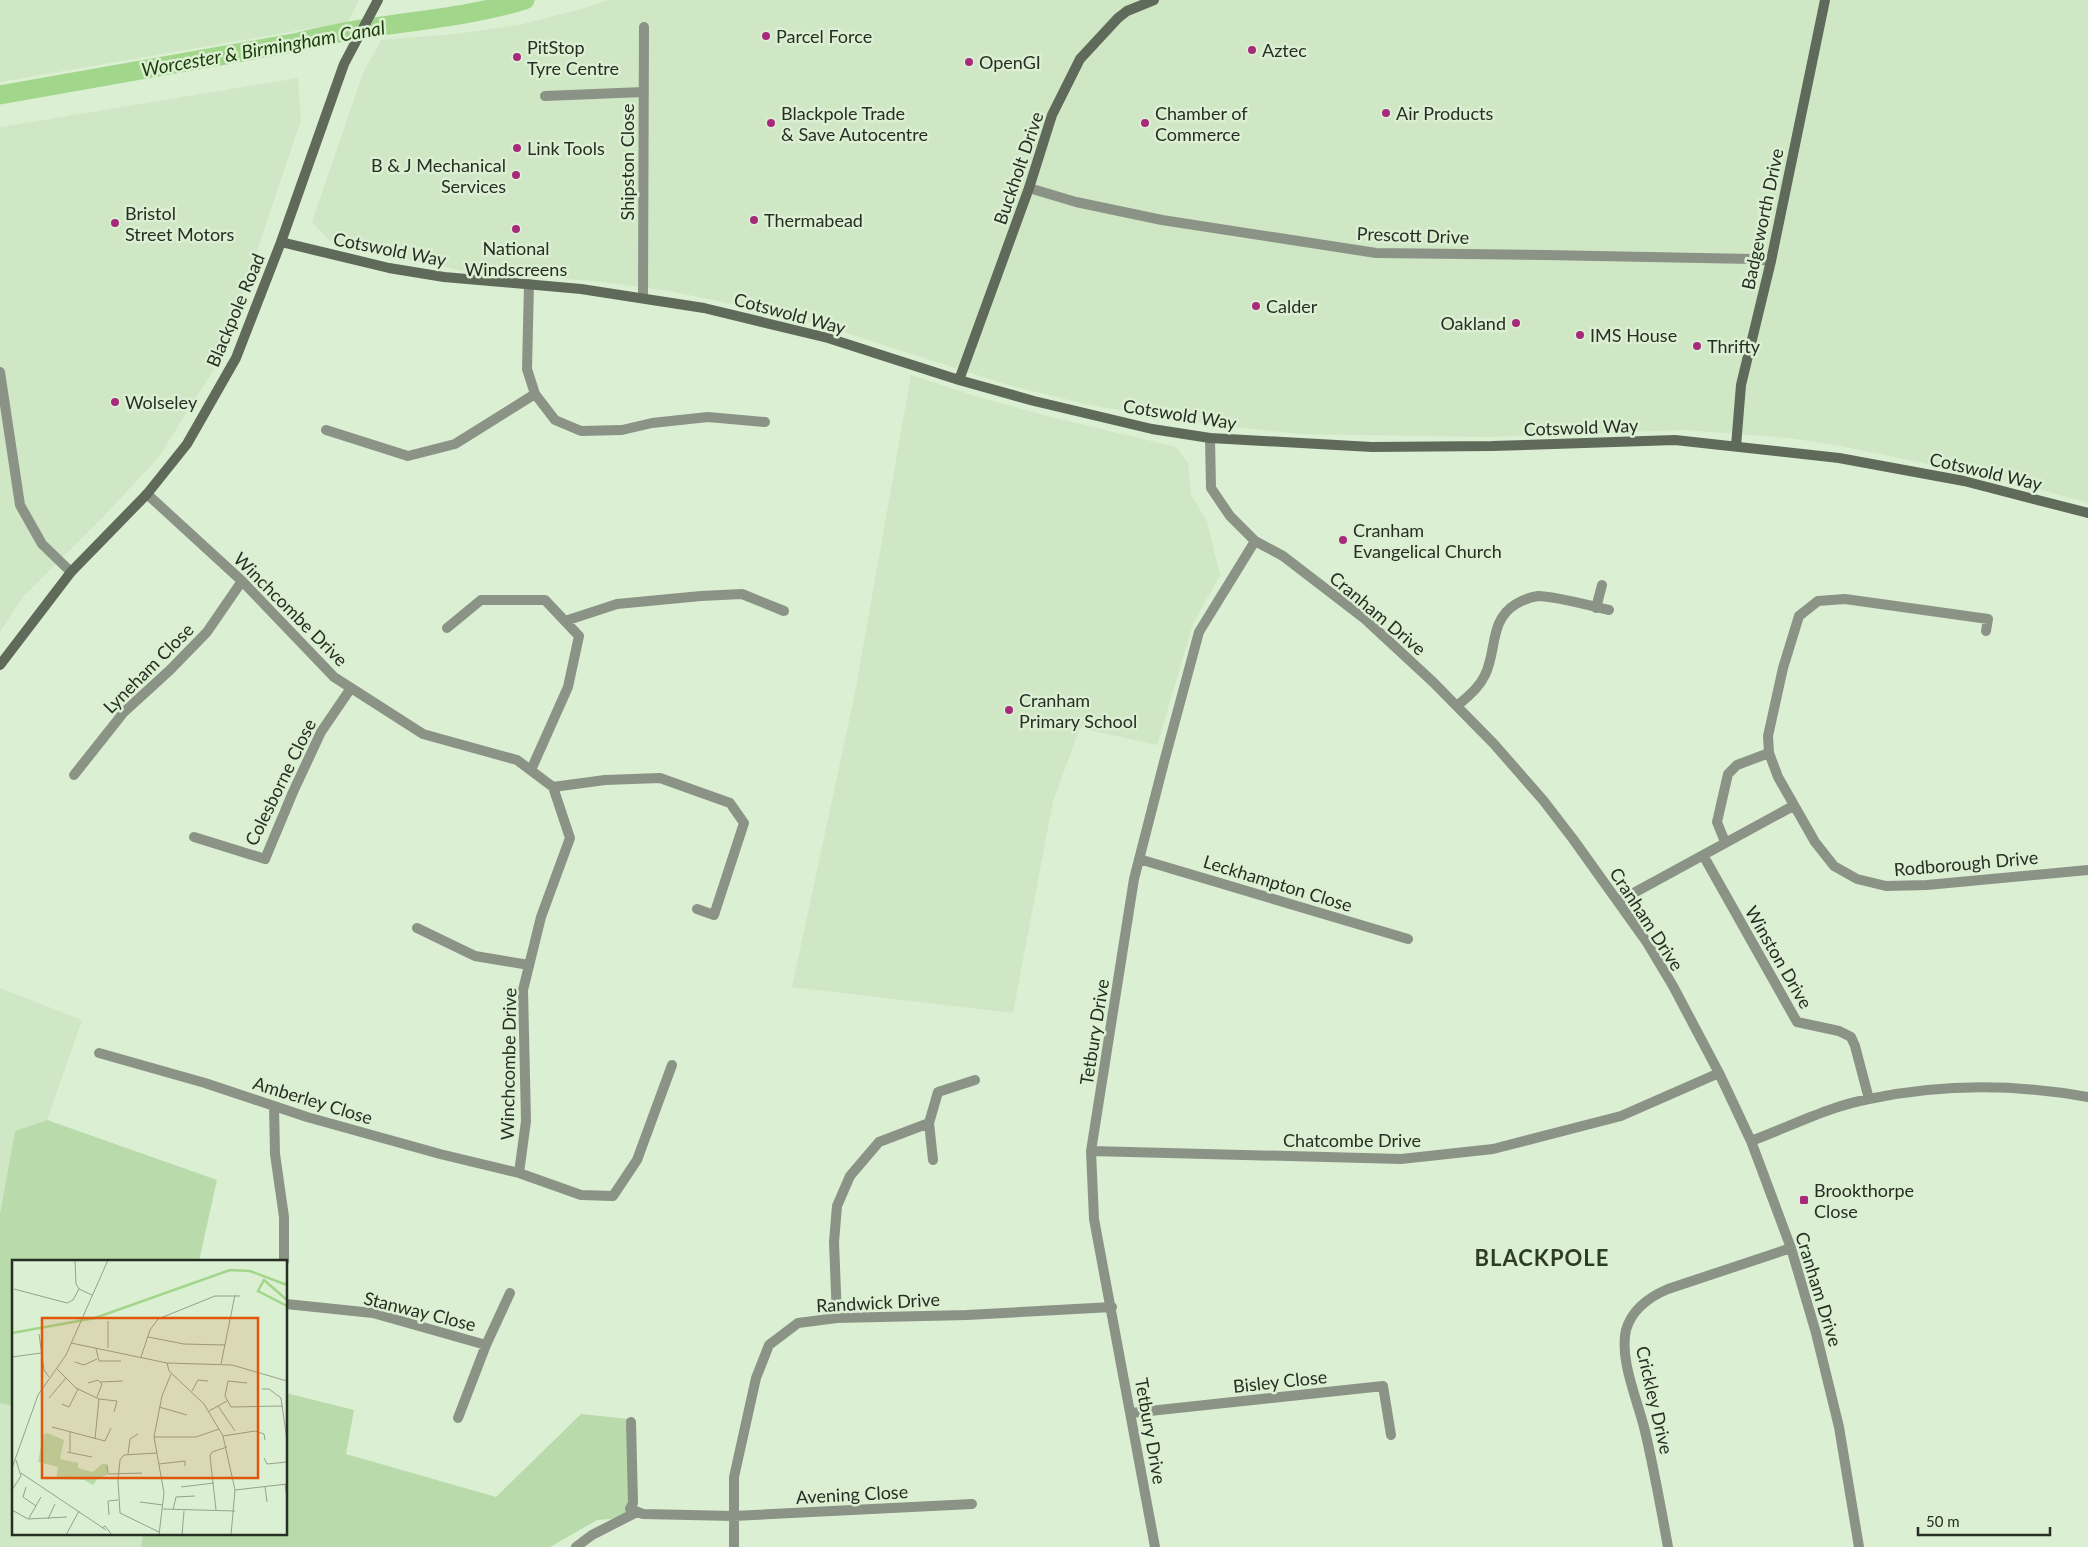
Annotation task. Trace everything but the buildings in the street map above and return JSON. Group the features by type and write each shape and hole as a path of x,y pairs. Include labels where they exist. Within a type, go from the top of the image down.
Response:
{"main road":[{"name":"Blackpole Road","path":"0,665 71,572 147,494 187,444 236,358 281,242 344,64 378,0"},
{"name":"Buckholt Drive","path":"959,380 1029,188 1052,115 1080,60 1118,18 1154,0"},
{"name":"Badgeworth Drive","path":"1736,446 1741,385 1771,261 1825,0"},
{"name":"Cotswold Way","path":"281,242 389,268 444,277 529,284 643,297 762,320 828,338 959,380 1034,401 1152,429 1210,438 1372,447 1492,446 1675,440 1839,458 1964,481 2088,512"}],"street":[{"name":"Shipston Close","path":"643,297 644,27"},
{"path":"546,96 643,92"},
{"name":"Prescott Drive","path":"1029,188 1076,202 1162,220 1376,253 1546,254 1771,261"},
{"path":"529,284 527,369 536,394 555,420 581,431 622,430 652,423 708,417 765,422"},
{"path":"0,372 20,505 42,544 71,572"},
{"path":"326,430 408,456 454,444 536,394"},
{"name":"Cranham Drive","path":"1210,438 1211,488 1230,516 1255,541 1283,556 1364,619 1494,744 1543,800 1618,901 1668,979 1720,1073 1751,1142 1791,1248 1816,1333 1839,1427 1859,1547"},
{"name":"Winchcombe Drive","path":"147,494 242,581 334,677 423,734 517,760 553,787 570,838 540,917 524,990 526,1121 519,1173"},
{"name":"Tetbury Drive","path":"1155,1547 1112,1307 1094,1219 1091,1151 1134,879 1199,632 1255,541"},
{"name":"Lyneham Close","path":"74,775 124,712 170,670 206,632 242,581"},
{"path":"1596,608 1602,585"},
{"path":"565,621 618,604 742,594 784,611"},
{"path":"1456,706 1482,681 1487,673 1494,638 1500,620 1513,606 1524,599 1539,596 1609,610"},
{"path":"1726,842 1717,822 1728,774 1737,765 1769,753 1768,736 1783,668 1799,616 1818,601 1845,598 1988,619 1986,631"},
{"path":"447,628 481,600 545,600 579,636 568,687 531,770"},
{"name":"Colesborne Close","path":"194,837 265,859 292,792 321,732 351,688"},
{"name":"Rodborough Drive","path":"1769,753 1778,777 1815,842 1834,866 1857,879 1886,886 1927,885 2088,870"},
{"path":"553,787 606,780 660,778 730,803 744,823 738,844 714,915 697,909"},
{"path":"1618,901 1793,806"},
{"name":"Winston Drive","path":"1702,855 1797,1022 1839,1031 1851,1037 1856,1046 1869,1098"},
{"name":"Leckhampton Close","path":"1139,859 1408,939"},
{"path":"417,928 476,956 529,965"},
{"name":"Amberley Close","path":"99,1053 205,1083 307,1117 440,1154 519,1173 581,1195 613,1196 637,1160 672,1065"},
{"name":"Chatcombe Drive","path":"1091,1151 1401,1159 1493,1150 1620,1116 1720,1073"},
{"path":"933,1160 929,1123 938,1092 975,1080"},
{"path":"1751,1142 1845,1105 1869,1098 1966,1087 2060,1092 2088,1096"},
{"path":"274,1106 275,1154 284,1217 284,1260"},
{"path":"837,1318 834,1242 837,1206 850,1176 879,1142 929,1123"},
{"name":"Crickley Drive","path":"1668,1547 1645,1429 1625,1356 1624,1341 1627,1329 1632,1317 1651,1296 1791,1248"},
{"path":"458,1418 486,1345 510,1293"},
{"name":"Stanway Close","path":"288,1304 373,1314 486,1345"},
{"name":"Randwick Drive","path":"734,1547 734,1477 756,1378 769,1346 798,1323 837,1318 967,1315 1112,1307"},
{"name":"Bisley Close","path":"1131,1413 1383,1386 1391,1435"},
{"path":"631,1422 633,1503 630,1509 638,1512"},
{"name":"Avening Close","path":"638,1512 643,1514 734,1516 972,1504"},
{"path":"576,1547 592,1535 638,1512"}],"shaded area":[{"path":"0,0 359,0 348,22 0,82"},
{"path":"608,0 2088,0 2088,503 2014,482 1841,446 1789,438 1685,430 1490,437 1299,434 1153,416 1085,404 1008,385 828,327 718,301 664,290 594,281 464,271 332,243 312,222 363,73 381,40 456,34 519,25"},
{"path":"298,78 301,120 221,358 158,458 104,516 22,598 0,632 0,127"},
{"name":"Cranham Primary School","path":"911,375 975,396 1047,416 1176,447 1188,463 1191,495 1207,521 1220,575 1193,624 1157,745 1080,728 1053,801 1013,1013 792,987 855,693"},
{"path":"0,988 82,1020 47,1120 15,1131 0,1214"},
{"path":"47,1120 217,1180 199,1260 12,1260 12,1406 0,1403 0,1214 15,1131"},
{"path":"288,1394 354,1410 346,1454 496,1497 581,1414 629,1419 633,1517 597,1520 550,1547 141,1547 143,1534 288,1534"},
{"path":"0,1403 12,1406 12,1534 143,1534 141,1547 0,1547"}],"waterway":[{"name":"Worcester & Birmingham Canal","path":"0,95 299,42 355,30 469,13 525,0"}],"place":[{"name":"Parcel Force","path":"766,36"},
{"name":"Aztec","path":"1252,50"},
{"name":"PitStop Tyre Centre","path":"517,57"},
{"name":"OpenGI","path":"969,62"},
{"name":"Air Products","path":"1386,113"},
{"name":"Blackpole Trade & Save Autocentre","path":"771,123"},
{"name":"Chamber of Commerce","path":"1145,123"},
{"name":"Link Tools","path":"517,148"},
{"name":"B & J Mechanical Services","path":"516,175"},
{"name":"Thermabead","path":"754,220"},
{"name":"Bristol Street Motors","path":"115,223"},
{"name":"National Windscreens","path":"516,229"},
{"name":"Calder","path":"1256,306"},
{"name":"Oakland","path":"1516,323"},
{"name":"IMS House","path":"1580,335"},
{"name":"Thrifty","path":"1697,346"},
{"name":"Wolseley","path":"115,402"},
{"name":"Cranham Evangelical Church","path":"1343,540"},
{"name":"Cranham Primary School","path":"1009,710"},
{"name":"Brookthorpe Close","path":"1804,1200"}],"district":[{"name":"BLACKPOLE","path":"1542,1257"}]}
